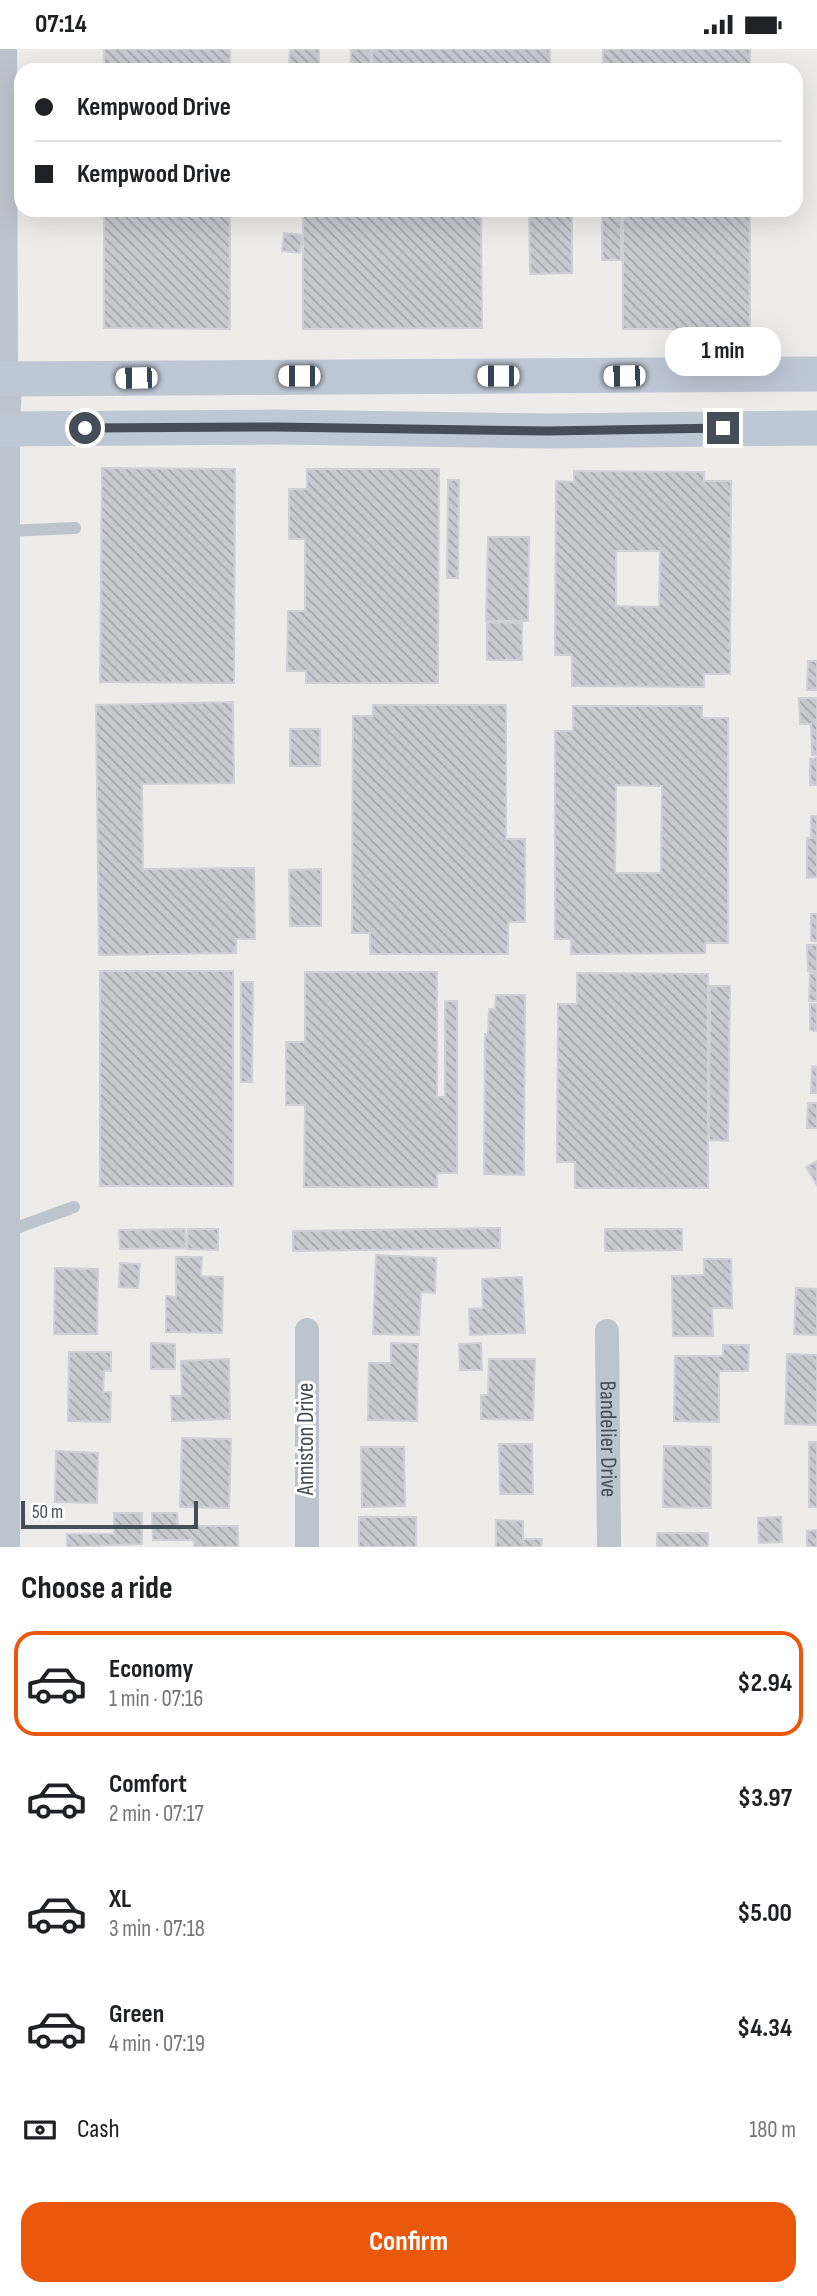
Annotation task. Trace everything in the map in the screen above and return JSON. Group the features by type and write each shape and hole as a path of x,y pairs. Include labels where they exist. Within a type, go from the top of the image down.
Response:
{"main road":[{"path":"3,379 817,374"},
{"path":"498,376 500,431"},
{"path":"2,429 276,427 500,431 817,428"}],"street":[{"path":"4,1547 2,131 5,49"},
{"name":"Anniston Drive","path":"307,1330 307,1547"},
{"name":"Bandelier Drive","path":"607,1331 609,1547"}],"lane":[{"path":"4,531 75,528"},
{"path":"5,1232 74,1207"}],"building":[{"path":"104,49 230,49 230,63 104,63"},
{"path":"290,49 319,49 319,63 289,63"},
{"path":"351,49 370,49 371,63 351,63"},
{"path":"372,49 550,49 550,63 372,63"},
{"path":"603,49 750,49 750,63 603,63"},
{"path":"104,217 230,217 230,329 104,328"},
{"path":"303,217 481,217 482,328 303,329"},
{"path":"529,217 572,217 572,273 530,274"},
{"path":"602,217 621,217 621,260 602,260"},
{"path":"623,217 750,217 750,329 623,329"},
{"path":"284,233 302,235 300,253 282,251"},
{"path":"102,468 235,469 234,683 100,682"},
{"path":"307,469 439,469 438,683 306,683 306,671 287,671 288,611 305,611 305,539 289,539 289,489 307,489"},
{"path":"574,471 704,472 704,481 731,481 730,674 704,674 704,687 572,686 572,655 555,655 556,481 574,482","holes":["616,551 660,551 659,607 616,606"]},
{"path":"448,480 459,480 458,578 447,578"},
{"path":"488,537 529,537 528,621 486,621"},
{"path":"487,622 522,623 522,660 487,660"},
{"path":"808,661 817,661 817,690 807,690"},
{"path":"799,698 817,698 817,755 812,755 811,724 800,724"},
{"path":"233,702 234,783 142,784 143,869 254,868 255,939 236,939 236,953 99,955 96,705"},
{"path":"373,705 506,705 506,839 525,839 525,922 508,922 508,954 370,954 370,933 352,933 353,716 373,716"},
{"path":"573,706 702,706 702,718 728,718 728,943 705,943 705,953 571,954 571,939 555,939 555,731 573,731","holes":["616,785 662,786 661,873 615,873"]},
{"path":"290,729 320,729 320,766 290,766"},
{"path":"817,758 817,785 810,785 810,759"},
{"path":"811,816 817,816 817,877 807,878 807,838 811,838"},
{"path":"321,869 321,926 290,926 289,870"},
{"path":"811,914 817,914 817,941 811,941"},
{"path":"807,945 817,945 817,971 808,971"},
{"path":"100,971 233,971 233,1186 100,1186"},
{"path":"305,972 437,972 437,1097 445,1097 445,1001 457,1001 457,1173 437,1173 437,1187 304,1187 305,1105 286,1105 286,1042 305,1042"},
{"path":"577,973 708,974 708,1188 575,1188 575,1162 557,1162 558,1004 577,1004"},
{"path":"810,973 817,973 817,1001 809,1001"},
{"path":"241,982 253,982 252,1082 241,1082"},
{"path":"710,986 730,986 728,1141 709,1140"},
{"path":"496,995 525,995 524,1175 484,1174 485,1034 488,1034 489,1009 495,1009"},
{"path":"810,1004 817,1004 817,1031 810,1030"},
{"path":"812,1066 817,1067 817,1093 811,1093"},
{"path":"808,1103 817,1103 817,1128 807,1128"},
{"path":"817,1161 817,1185 806,1167"},
{"path":"500,1228 500,1248 293,1251 293,1231"},
{"path":"185,1229 186,1248 120,1249 119,1230"},
{"path":"188,1229 218,1229 218,1250 187,1249"},
{"path":"605,1229 682,1229 682,1250 605,1251"},
{"path":"376,1255 436,1258 435,1293 421,1292 419,1335 373,1334"},
{"path":"176,1257 202,1257 201,1276 223,1277 222,1333 166,1332 166,1296 176,1297"},
{"path":"704,1259 731,1259 732,1308 712,1308 713,1336 673,1336 672,1276 704,1275"},
{"path":"120,1263 140,1264 138,1288 119,1287"},
{"path":"55,1268 98,1269 97,1334 54,1334"},
{"path":"522,1277 525,1333 470,1335 469,1309 483,1308 482,1279"},
{"path":"796,1288 817,1289 817,1335 794,1334"},
{"path":"151,1343 175,1344 175,1369 151,1369"},
{"path":"391,1343 418,1344 417,1421 368,1420 369,1363 391,1363"},
{"path":"481,1343 482,1370 460,1370 459,1344"},
{"path":"723,1345 749,1345 748,1371 719,1371 719,1422 674,1421 675,1356 723,1356"},
{"path":"69,1352 111,1352 111,1371 104,1371 103,1392 111,1392 110,1422 68,1421"},
{"path":"787,1354 817,1355 817,1425 785,1424"},
{"path":"229,1359 230,1419 172,1421 171,1396 182,1396 181,1361"},
{"path":"489,1359 535,1359 533,1420 481,1419 481,1395 488,1395"},
{"path":"182,1438 231,1439 229,1508 180,1507"},
{"path":"809,1442 817,1442 817,1507 809,1507"},
{"path":"499,1444 532,1444 533,1494 500,1494"},
{"path":"664,1446 711,1447 711,1508 663,1507"},
{"path":"361,1447 404,1447 405,1506 362,1507"},
{"path":"56,1451 98,1453 97,1503 55,1502"},
{"path":"114,1513 142,1513 142,1544 67,1547 67,1534 114,1534"},
{"path":"152,1513 177,1513 178,1526 238,1526 238,1547 194,1547 194,1540 153,1540"},
{"path":"359,1517 416,1517 416,1547 359,1547"},
{"path":"781,1517 782,1542 759,1543 758,1518"},
{"path":"496,1520 523,1521 523,1539 542,1539 541,1547 496,1547"},
{"path":"817,1530 817,1547 807,1547 807,1531"},
{"path":"657,1533 708,1533 708,1547 657,1547"}],"route":[{"path":"85,428 276,427 548,431 723,428"}]}
